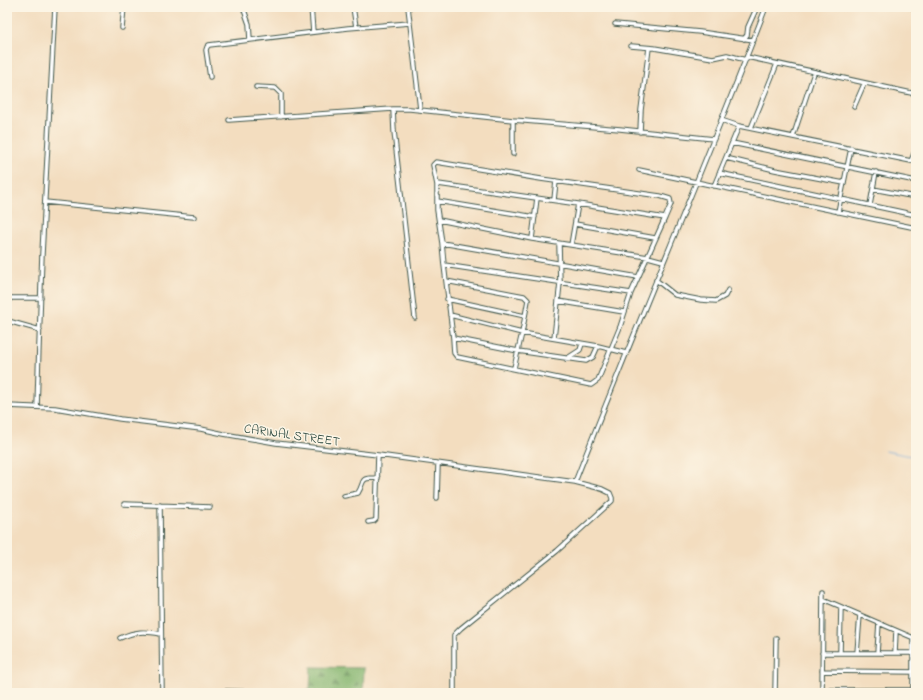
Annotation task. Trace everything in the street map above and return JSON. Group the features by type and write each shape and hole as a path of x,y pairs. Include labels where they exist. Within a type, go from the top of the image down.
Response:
{"street":[{"path":"37,407 45,202 55,7"},
{"path":"122,28 124,7"},
{"path":"243,7 249,24 250,40"},
{"path":"311,7 314,32"},
{"path":"353,7 356,27"},
{"path":"408,7 420,109"},
{"path":"744,39 747,35 748,27 757,7"},
{"path":"575,482 663,261 747,59 766,7"},
{"path":"912,7 916,11"},
{"path":"210,77 207,47 250,40 356,27 410,23"},
{"path":"614,24 700,32 754,40"},
{"path":"631,46 713,58 727,55 777,64 916,94"},
{"path":"640,132 640,114 649,48"},
{"path":"751,128 777,64"},
{"path":"793,137 814,73"},
{"path":"854,107 864,84"},
{"path":"256,87 274,88 281,94 281,117"},
{"path":"393,109 394,132 415,318"},
{"path":"229,120 393,109 420,109 512,120 714,139"},
{"path":"512,120 513,154"},
{"path":"721,120 739,126 914,161 916,149"},
{"path":"714,186 739,126"},
{"path":"732,143 916,181"},
{"path":"838,212 851,148"},
{"path":"726,158 775,170 844,182"},
{"path":"436,162 556,181 660,196 670,199 671,204 631,293 598,380 591,384 457,357 454,353 439,220 437,185 433,165 436,162"},
{"path":"639,170 916,228"},
{"path":"870,205 876,172"},
{"path":"719,173 916,215"},
{"path":"554,200 556,181"},
{"path":"437,185 441,183 665,218"},
{"path":"873,189 916,197"},
{"path":"532,240 537,198"},
{"path":"437,200 535,217"},
{"path":"45,202 194,217"},
{"path":"571,245 578,204"},
{"path":"439,220 532,240 648,257 663,261"},
{"path":"574,224 655,238"},
{"path":"442,243 638,277"},
{"path":"554,338 560,283 560,244"},
{"path":"444,265 631,293"},
{"path":"656,280 675,295 701,300 716,301 725,296 728,290"},
{"path":"446,281 524,296 528,300 514,368"},
{"path":"40,330 8,320 9,298 41,298"},
{"path":"447,298 525,316"},
{"path":"558,301 624,312"},
{"path":"450,315 522,333 598,346 626,353"},
{"path":"453,338 518,351 586,361 595,354 598,346"},
{"path":"566,359 580,350 582,344"},
{"name":"CARINAL STREET","path":"7,406 55,408 120,419 201,429 276,443 575,482 602,489 610,493 612,498 611,503 557,551 454,635 454,693"},
{"path":"368,522 374,522 376,519 378,456"},
{"path":"437,498 438,464"},
{"path":"344,496 358,493 362,481 365,478 378,478"},
{"path":"124,504 210,507"},
{"path":"160,505 162,693"},
{"path":"822,599 914,639 914,691 822,692 822,599 823,591"},
{"path":"840,653 841,607"},
{"path":"857,653 860,615"},
{"path":"877,653 879,623"},
{"path":"120,638 131,633 142,631 161,634"},
{"path":"895,653 896,631"},
{"path":"775,693 776,638"},
{"path":"822,653 913,653"},
{"path":"822,672 915,672"},
{"path":"218,693 225,691 259,692"}],"green space":[{"path":"311,667 364,668 363,693 300,693 300,691 310,690"}],"waterway":[{"path":"885,451 916,457"}]}
